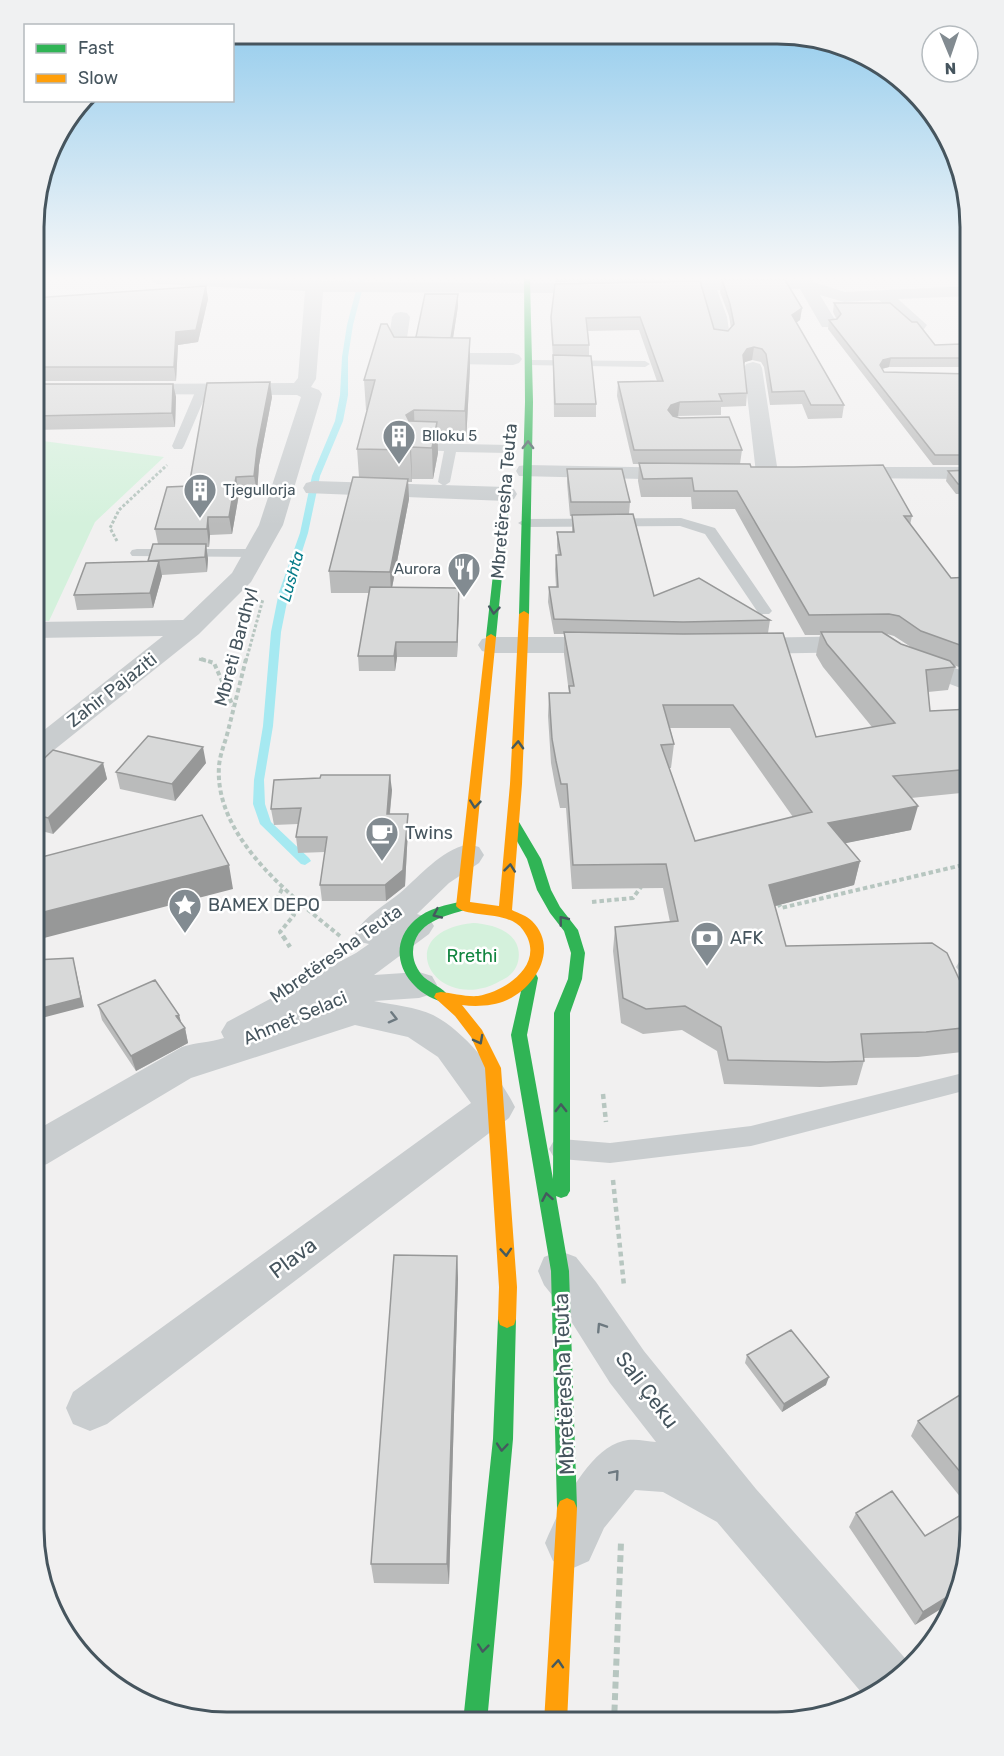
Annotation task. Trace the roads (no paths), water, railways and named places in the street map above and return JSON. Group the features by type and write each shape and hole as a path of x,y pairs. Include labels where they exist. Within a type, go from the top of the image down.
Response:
{"main road":[{"name":"Mbretëresha Teuta","path":"468,855 471,844 506,494 513,457 518,361"},
{"name":"Mbretëresha Teuta","path":"505,911 514,825 525,523 513,457"},
{"path":"514,825 534,858 544,890 555,910 571,930 578,954 575,979 562,1013 560,1271"},
{"path":"463,906 468,855"},
{"path":"430,991 460,1002 491,999 518,989 531,978 539,963 540,947 534,933 528,926 505,911 485,906 463,906 446,909 417,926 404,949 405,962 410,974 430,991 460,1012 477,1034 493,1068 508,1287 503,1438 476,1712"},
{"name":"Mbretëresha Teuta","path":"531,978 519,1035 560,1271 567,1503 556,1712"}],"street":[{"path":"110,390 299,389 307,380 308,361"},
{"path":"459,361 518,364"},
{"path":"753,368 767,473"},
{"name":"Zahir Pajaziti","path":"44,744 190,628 242,577 271,525 312,394 299,389"},
{"path":"738,423 761,422"},
{"path":"513,457 708,474"},
{"path":"743,473 790,473"},
{"path":"825,473 960,473"},
{"path":"314,488 506,494"},
{"name":"Zahir Pajaziti","path":"44,630 190,628"},
{"path":"715,647 884,644 906,659 960,680"},
{"path":"491,645 634,646"},
{"name":"Mbretëresha Teuta","path":"175,1068 301,977 353,946 414,899 437,875 468,855"},
{"name":"Ahmet Selaci","path":"44,1145 175,1068 369,962 417,926"},
{"name":"Ahmet Selaci","path":"175,1068 363,989 430,991"},
{"name":"Mbretëresha Teuta","path":"175,1068 355,1011 419,1024 451,1047 495,1107"},
{"name":"Plava","path":"90,1408 495,1107"},
{"name":"Sali Çeku","path":"560,1271 580,1296 627,1367 738,1507 885,1677"},
{"name":"Sali Çeku","path":"564,1559 586,1510 624,1465 668,1467 738,1507"}],"lane":[{"path":"518,364 645,364"},
{"path":"178,446 202,390"},
{"path":"415,447 451,448 513,457"},
{"path":"444,482 451,448"},
{"path":"525,523 681,522 696,525 710,531 764,611"},
{"path":"137,553 256,553"},
{"path":"561,1149 610,1153 751,1136 960,1083"}],"waterway":[{"name":"Lushta","path":"305,861 266,824 259,804 259,780 268,726 276,632 284,592 304,533 316,476 339,421 344,395 345,361"}],"place":[{"name":"Blloku 5","path":"399,465"},
{"name":"Tjegullorja","path":"200,519"},
{"name":"Aurora","path":"464,598"},
{"name":"Twins","path":"382,862"},
{"name":"BAMEX DEPO","path":"185,934"},
{"name":"AFK","path":"707,967"}],"park label":[{"name":"Rrethi","path":"472,956"}]}
